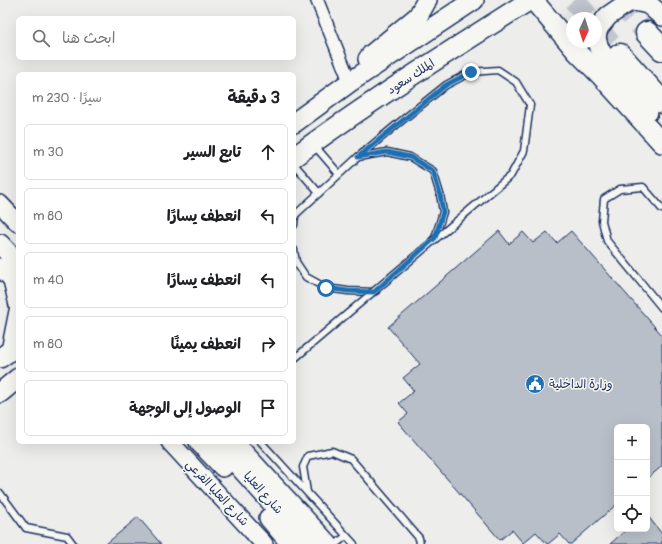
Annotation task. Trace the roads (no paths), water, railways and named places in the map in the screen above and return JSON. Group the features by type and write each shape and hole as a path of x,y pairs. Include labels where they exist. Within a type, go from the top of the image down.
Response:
{"highway":[{"path":"647,33 662,49"},
{"path":"620,55 662,102"}],"main road":[{"path":"350,82 372,54 418,16 427,0"},
{"path":"296,122 350,82 474,0"},
{"name":"الملك سعود","path":"296,156 406,80 530,0"},
{"path":"533,0 576,51 662,143"},
{"path":"602,23 608,16 627,3 634,2 648,4 662,16"},
{"path":"598,48 601,54 623,78 662,131"},
{"path":"0,228 16,245"},
{"path":"0,244 16,276"},
{"path":"1,392 16,380"},
{"name":"شارع العليا","path":"201,444 221,464 291,544"},
{"name":"شارع العليا","path":"219,444 309,544"}],"street":[{"path":"317,0 350,82"},
{"path":"0,204 16,221"},
{"path":"0,267 16,276"},
{"path":"9,350 16,320"},
{"path":"1,392 16,383"},
{"name":"شارع العليا الفرعي","path":"172,444 264,544"},
{"path":"237,444 329,544"}],"lane":[{"path":"296,214 358,157 446,85 471,72 498,70 516,82 530,105 524,151 511,175 296,357"},
{"path":"312,144 339,174"},
{"path":"296,262 306,277 326,288 374,292 435,238 443,212 440,194 433,171 410,157 387,152 358,157"},
{"path":"296,166 318,193"},
{"path":"662,209 643,187 620,189 604,199 602,221 607,241 662,308"},
{"path":"264,444 354,544"},
{"path":"307,492 303,467 308,456 332,451 351,459 419,538 420,544"},
{"path":"0,493 26,528 67,536 73,544"},
{"path":"336,544 346,536"}],"tunnel":[{"path":"574,0 584,12"},
{"path":"617,0 647,33"},
{"path":"602,34 620,55"}],"place":[{"name":"وزارة الداخلية","path":"535,384"}]}
